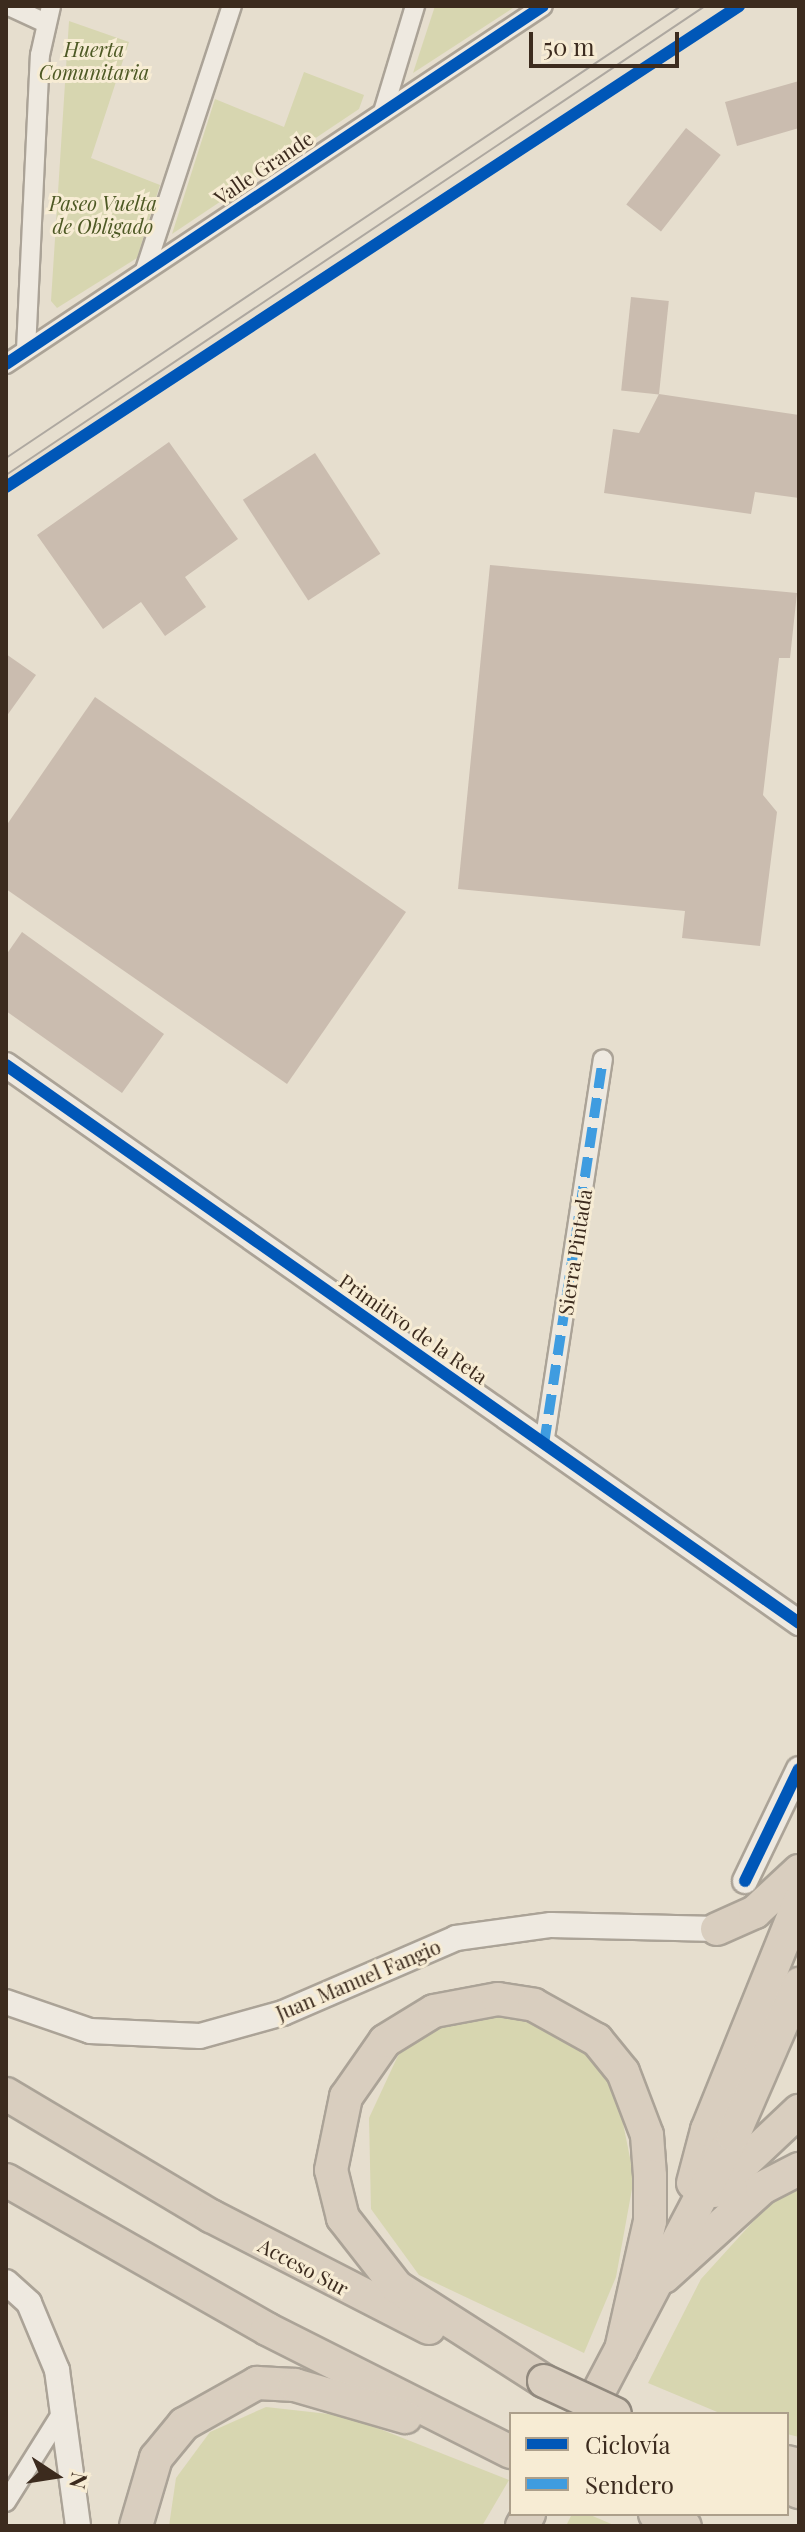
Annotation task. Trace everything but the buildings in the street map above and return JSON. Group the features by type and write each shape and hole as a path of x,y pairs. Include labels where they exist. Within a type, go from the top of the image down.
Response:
{"highway":[{"path":"717,1929 755,1912 799,1871"},
{"path":"682,2225 707,2130 799,1902"},
{"path":"588,2412 682,2225 733,2136 799,1984"},
{"path":"544,2381 397,2287 343,2218 331,2170 346,2097 385,2041 434,2011 498,1999 534,2005 597,2040 623,2072 647,2135 650,2221 621,2350"},
{"name":"Acceso Sur","path":"6,2094 286,2257 611,2412"},
{"path":"682,2225 799,2111"},
{"path":"650,2290 762,2188 799,2169"},
{"path":"6,2180 267,2329 509,2450"},
{"path":"136,2526 156,2458 184,2424 257,2383 338,2395 509,2451"},
{"path":"643,2516 662,2526"},
{"path":"660,2516 685,2526"}],"street":[{"path":"9,6 48,15 26,350"},
{"path":"145,270 232,6"},
{"path":"383,112 415,6"},
{"name":"Valle Grande","path":"6,364 543,6"},
{"name":"Sierra Pintada","path":"544,1444 603,1060"},
{"name":"Primitivo de la Reta","path":"6,1065 799,1623"},
{"path":"745,1881 799,1769"},
{"name":"Juan Manuel Fangio","path":"6,2002 90,2031 200,2036 283,2013 456,1938 565,1924 717,1929"},
{"path":"6,2282 46,2335 63,2411 78,2526"},
{"path":"6,2502 63,2411"}],"green space":[{"path":"435,6 516,6 413,73"},
{"name":"Paseo Vuelta de Obligado","path":"69,21 129,42 91,158 160,185 137,258 57,308 51,301"},
{"name":"Paseo Vuelta de Obligado","path":"304,72 364,95 359,109 172,234 215,99 284,127"},
{"path":"511,2014 553,2027 588,2052 618,2098 634,2178 616,2277 584,2353 419,2275 371,2209 369,2118 402,2047 463,2015"},
{"path":"799,2189 799,2437 789,2434 789,2412 717,2412 648,2383 701,2279 778,2194"},
{"path":"266,2407 347,2416 509,2480 482,2526 169,2526 176,2478 210,2432"},
{"path":"571,2516 593,2516 616,2526 566,2526"}],"tram line":[{"path":"6,458 681,6"},
{"path":"6,475 705,6"}],"marked path":[{"path":"544,1444 603,1060"}],"cycle path":[{"path":"6,364 543,6"},
{"path":"6,487 739,6"},
{"path":"6,1065 799,1623"},
{"path":"745,1881 799,1769"}],"park label":[{"name":"Huerta Comunitaria","path":"94,60"}]}
